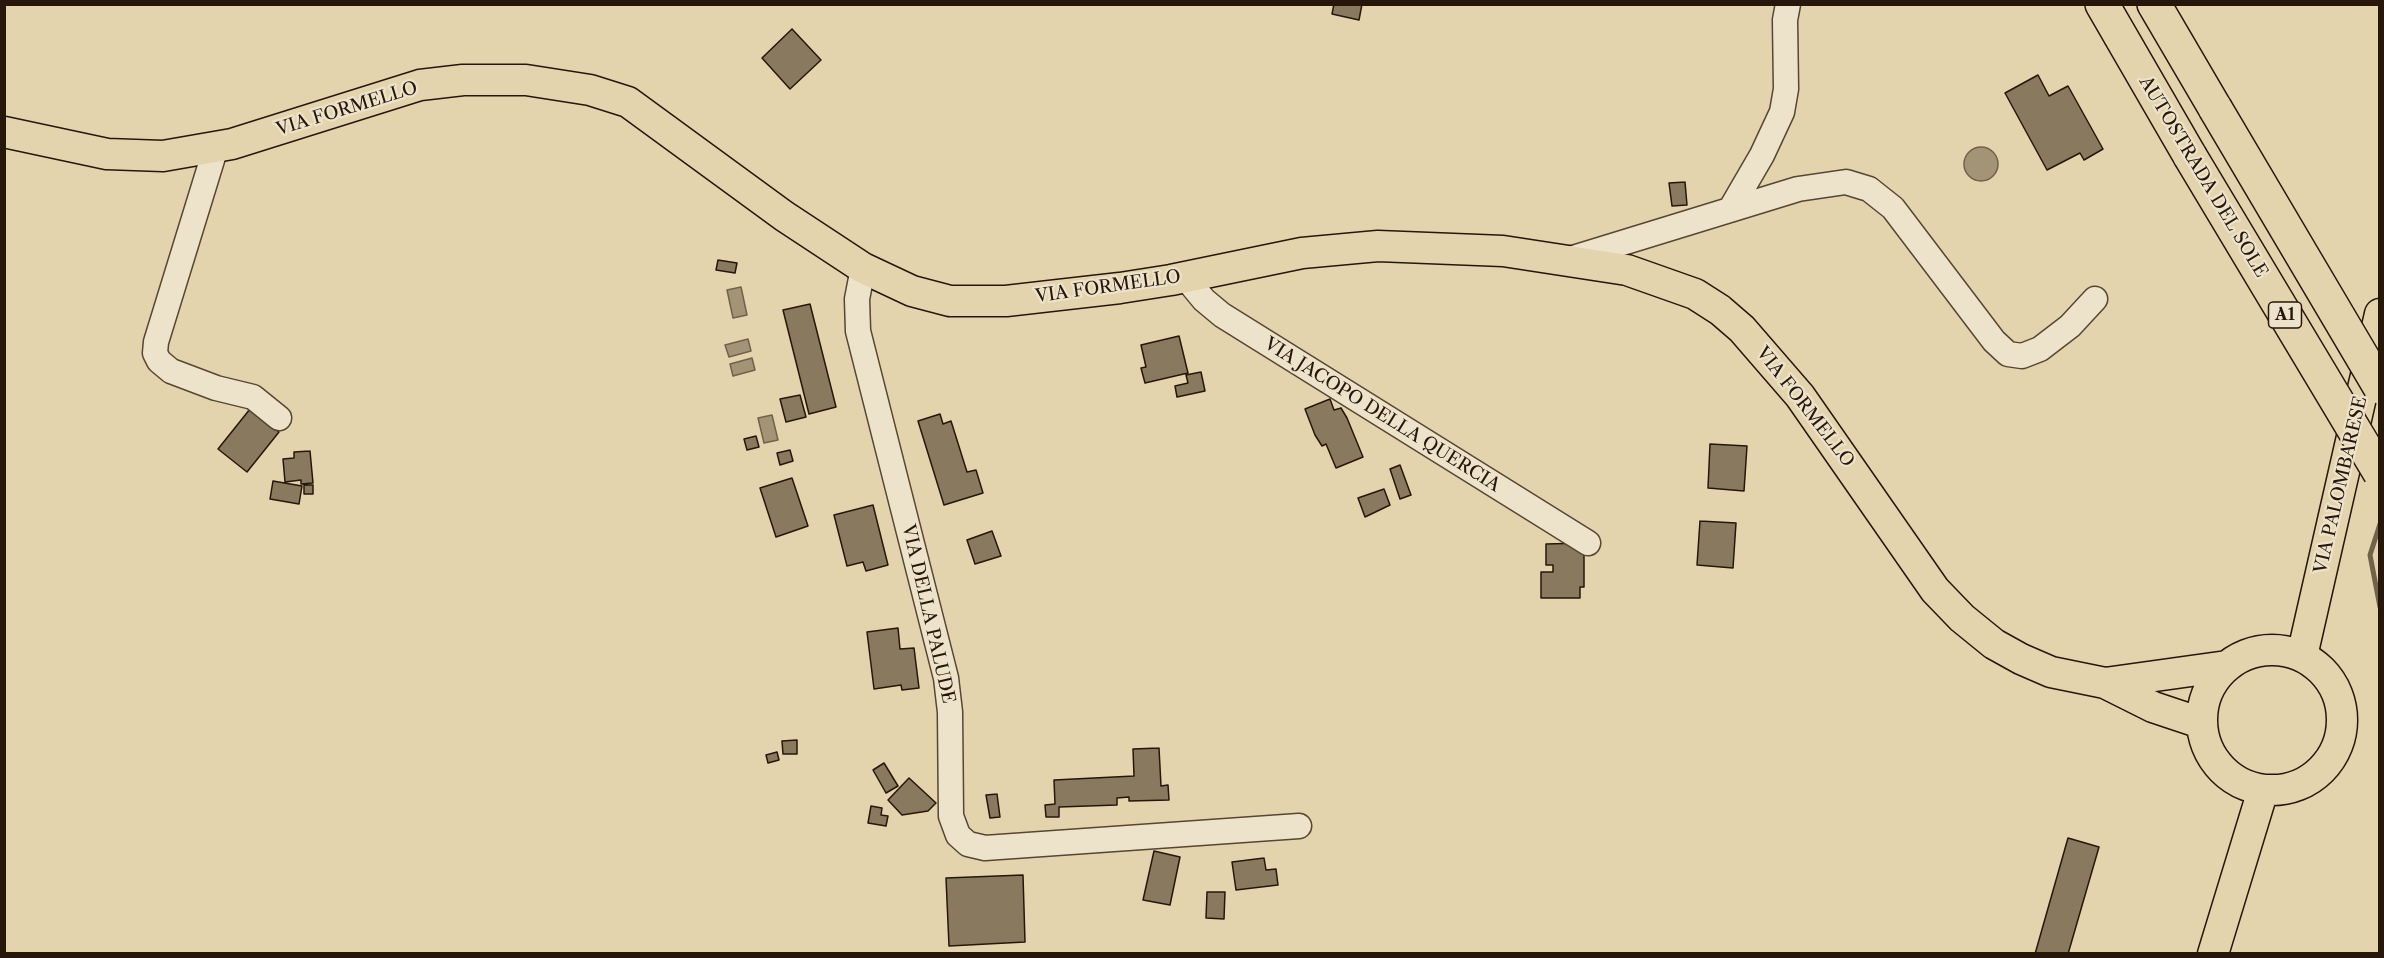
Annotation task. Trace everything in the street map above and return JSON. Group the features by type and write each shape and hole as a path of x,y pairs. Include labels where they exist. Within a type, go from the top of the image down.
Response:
{"highway":[{"name":"AUTOSTRADA DEL SOLE","path":"2102,4 2379,473"},
{"name":"A1","path":"2154,4 2379,387"}],"main road":[{"name":"VIA FORMELLO","path":"4,132 82,150 131,157 173,155 216,147 290,126 382,95 443,81 512,80 590,90 622,99 635,106 784,216 863,268 923,295 950,301 977,302 1083,292 1185,277 1302,253 1378,246 1487,250 1627,270 1666,281 1695,294 1720,310 1753,340 1793,386 1857,475 1919,568 1952,609 1983,636 2021,659 2059,674 2104,683"},
{"name":"VIA PALOMBARESE","path":"2302,656 2379,314"},
{"path":"2263,650 2287,651 2302,656 2320,668 2334,686 2342,706 2342,729 2336,750 2324,768 2306,782 2285,789 2263,790 2240,783 2220,768 2204,740 2201,723 2208,691 2227,666 2241,657 2263,650"},
{"path":"2104,683 2227,666"},
{"path":"2104,683 2153,707 2201,723"},
{"path":"2213,954 2263,790"}],"street":[{"path":"1730,210 1765,150 1782,112 1786,89 1785,20 1788,4"},
{"path":"216,147 156,342 155,353 159,361 171,371 252,397 279,418"},
{"path":"1567,260 1826,183 1846,182 1869,189 1893,208 1998,346 2014,356 2028,354 2051,341 2095,299"},
{"name":"VIA DELLA PALUDE","path":"863,268 857,299 858,331 947,683 950,712 951,816 958,835 968,844 985,848 1299,826"},
{"name":"VIA JACOPO DELLA QUERCIA","path":"1185,277 1204,300 1222,315 1588,543"}],"shaded area":[{"path":"1981,147 1993,152 1998,164 1993,176 1981,181 1969,176 1964,164 1969,152"},
{"path":"741,287 747,315 733,318 727,290"},
{"path":"748,339 751,351 729,357 725,345"},
{"path":"752,358 755,370 733,376 730,364"},
{"path":"772,415 778,440 764,443 758,418"}],"building":[{"path":"1334,4 1362,4 1359,20 1332,14"},
{"path":"792,29 821,60 790,89 762,58"},
{"path":"2038,75 2049,96 2068,86 2103,149 2084,160 2080,153 2047,170 2005,93"},
{"path":"1685,182 1687,205 1672,206 1669,183"},
{"path":"718,260 737,263 735,273 716,270"},
{"path":"810,304 836,407 809,414 783,310"},
{"path":"1179,336 1188,373 1145,383 1141,368 1146,367 1141,345"},
{"path":"1201,372 1205,391 1177,397 1175,386 1188,383 1186,375"},
{"path":"800,395 806,417 786,422 780,399"},
{"path":"1330,399 1334,410 1341,408 1347,418 1363,457 1336,468 1326,444 1322,446 1315,435 1305,409"},
{"path":"250,409 279,432 247,472 218,449"},
{"path":"940,414 943,424 951,421 967,472 976,470 983,493 944,505 918,421"},
{"path":"756,436 759,447 747,450 744,439"},
{"path":"1710,444 1747,446 1744,491 1708,488"},
{"path":"790,450 793,461 780,465 777,453"},
{"path":"310,451 313,483 301,484 301,480 285,482 283,459 294,458 294,452"},
{"path":"1400,465 1411,495 1400,499 1390,469"},
{"path":"792,478 808,526 776,537 760,488"},
{"path":"273,481 302,486 299,504 270,499"},
{"path":"304,485 313,485 313,494 304,494"},
{"path":"1384,489 1390,505 1365,517 1358,498"},
{"path":"873,505 888,565 866,571 863,562 847,566 834,515"},
{"path":"1700,521 1736,523 1733,568 1697,565"},
{"path":"992,531 1001,556 975,564 967,540"},
{"path":"1584,543 1584,587 1580,587 1580,598 1541,598 1541,572 1553,572 1553,565 1546,565 1546,544"},
{"path":"898,628 900,649 914,648 919,688 902,690 901,685 874,689 867,632"},
{"path":"797,740 797,754 783,754 782,741"},
{"path":"1159,748 1161,786 1168,785 1169,800 1129,801 1129,797 1117,798 1117,805 1059,807 1059,817 1046,817 1045,805 1055,804 1054,780 1134,776 1133,749"},
{"path":"777,752 779,760 768,763 766,755"},
{"path":"884,763 898,786 886,793 873,770"},
{"path":"909,778 936,803 928,811 902,815 888,800"},
{"path":"997,794 1000,817 990,818 986,795"},
{"path":"871,806 882,808 881,815 888,816 886,826 868,823"},
{"path":"2068,838 2099,847 2068,954 2035,954"},
{"path":"1154,851 1180,857 1170,905 1143,900"},
{"path":"1264,858 1266,870 1276,869 1278,885 1236,890 1232,862"},
{"path":"1023,875 1025,942 949,946 946,878"},
{"path":"1207,892 1225,892 1224,919 1206,918"}],"waterway":[{"path":"2380,524 2370,555 2380,607"}]}
